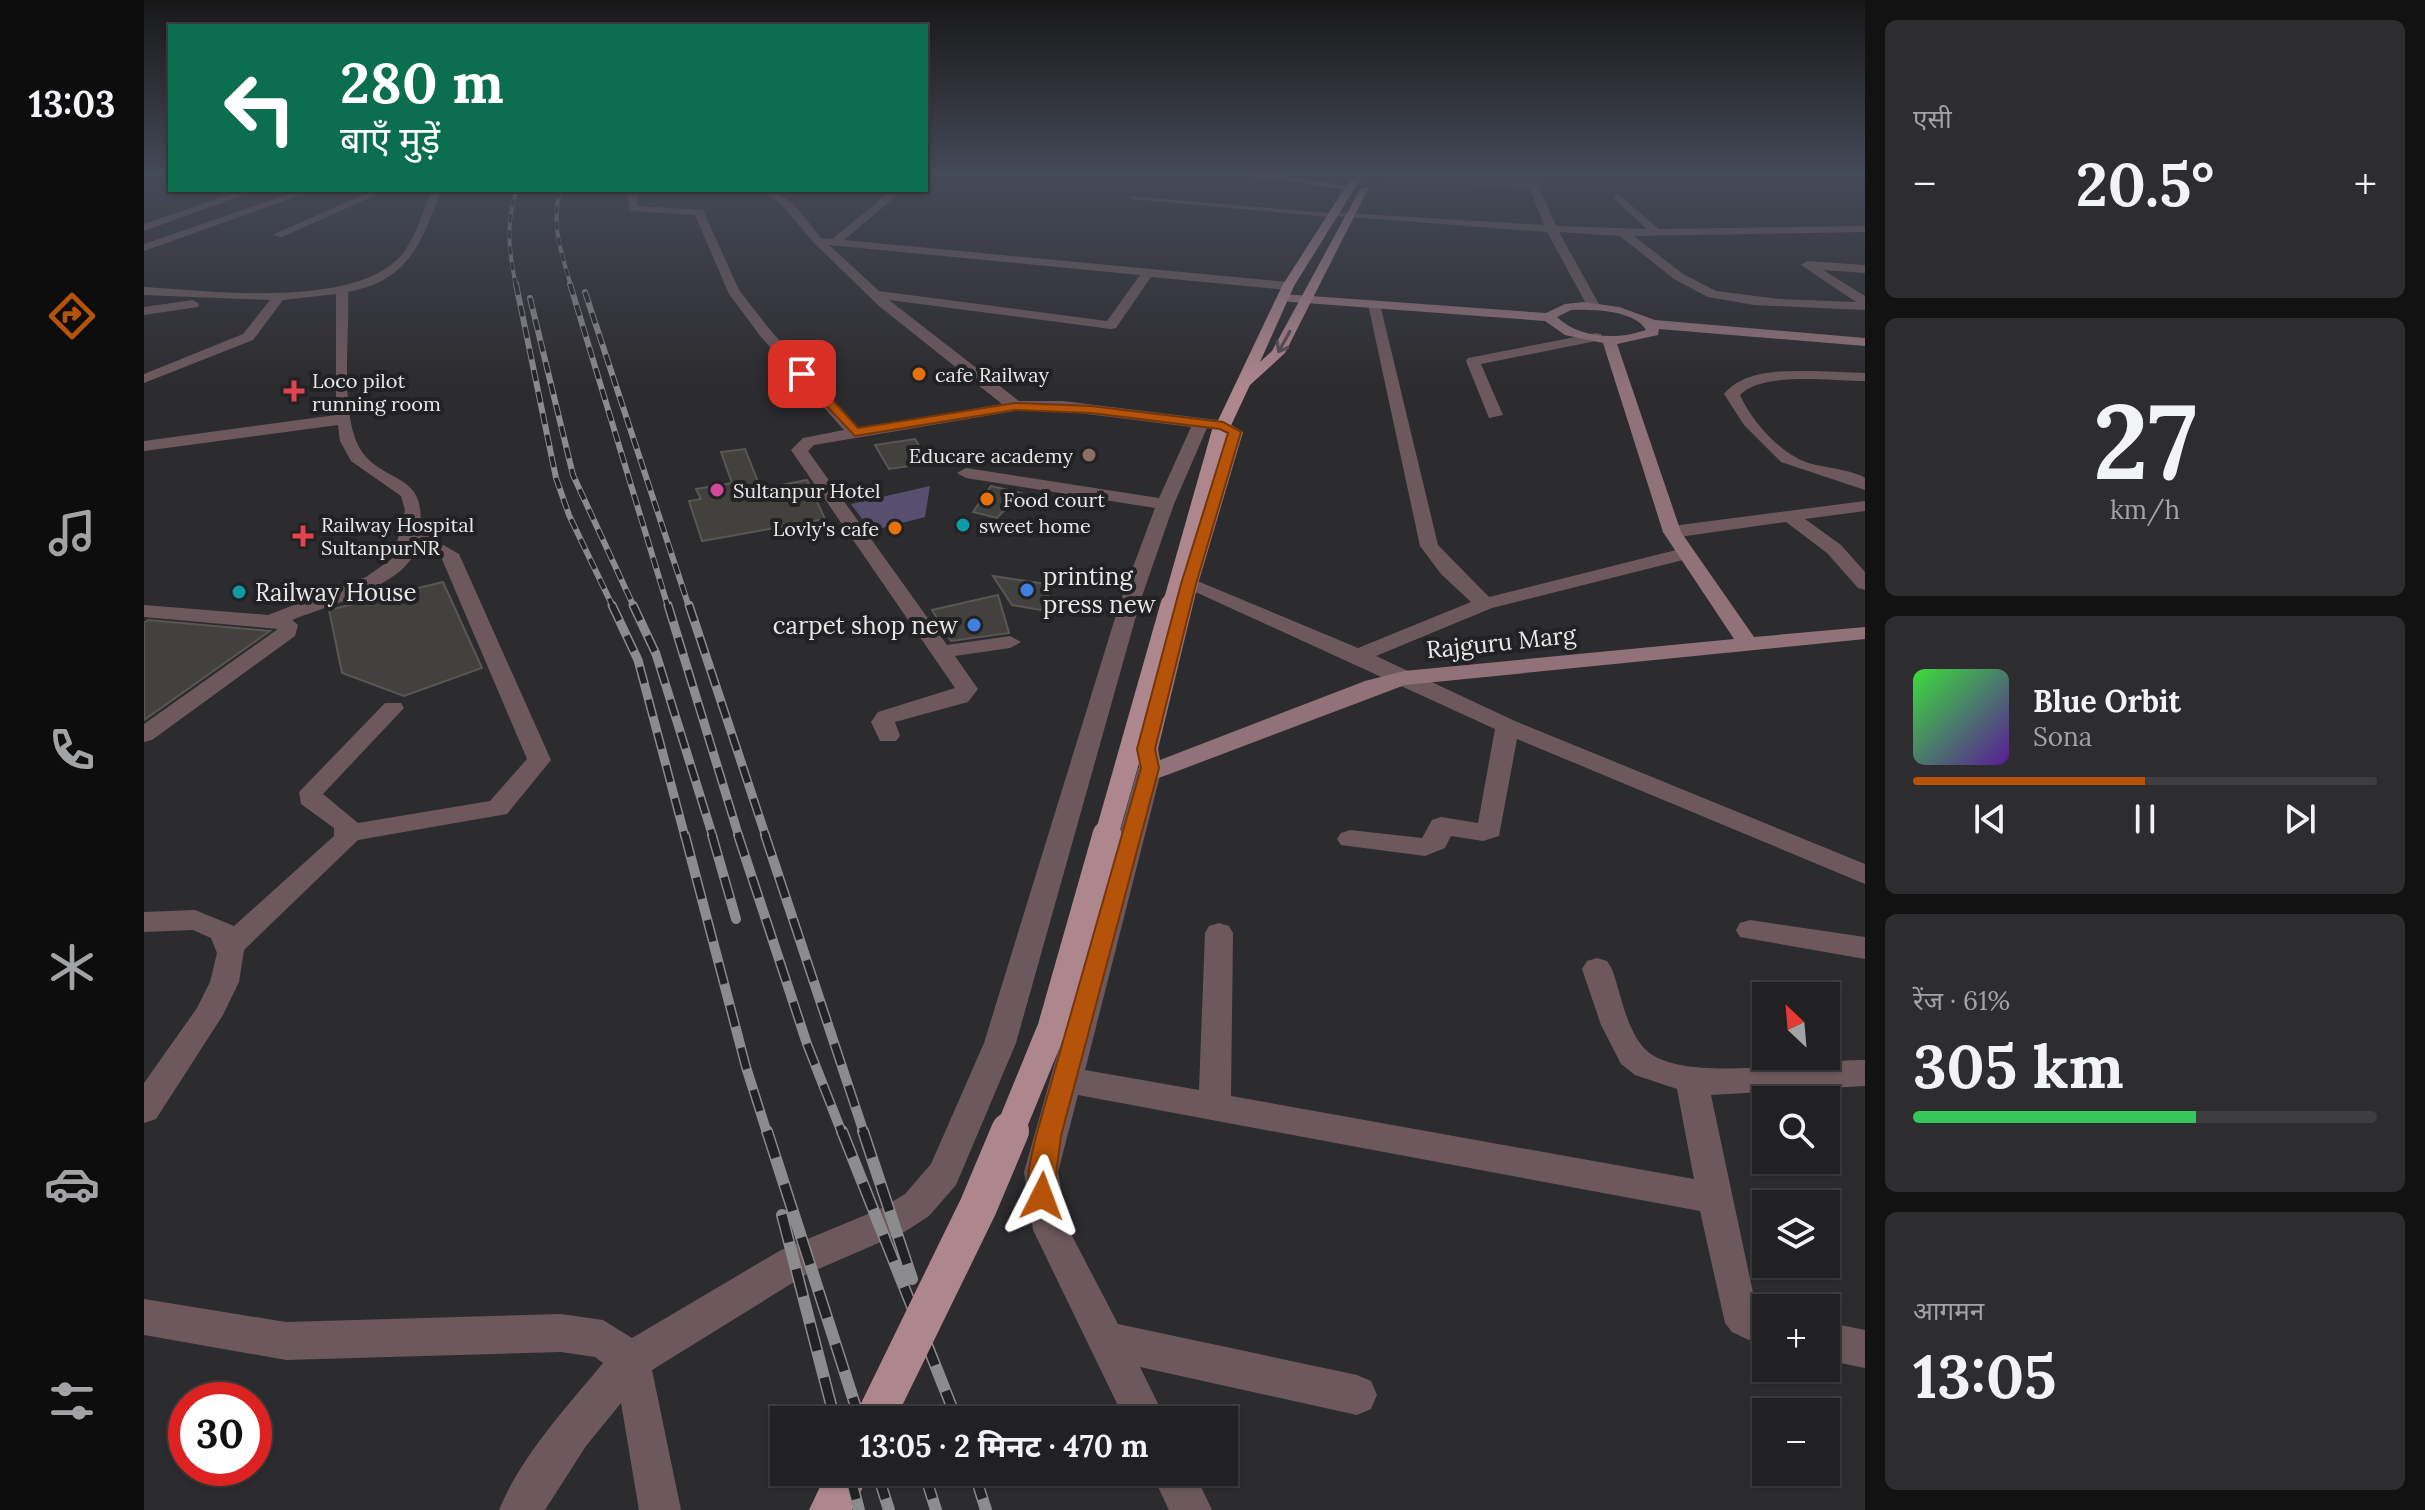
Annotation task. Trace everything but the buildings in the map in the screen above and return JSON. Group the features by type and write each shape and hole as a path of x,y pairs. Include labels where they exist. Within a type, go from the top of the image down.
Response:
{"main road":[{"path":"1246,383 1255,355 1312,245"},
{"path":"881,1406 978,1207 1052,1028 1215,427 1246,383 1278,353 1334,245"},
{"path":"830,1510 842,1486"}],"street":[{"path":"144,291 246,294 342,292 360,288 395,268 411,245"},
{"path":"713,245 733,291 766,334 855,433"},
{"path":"823,245 877,295 1015,406"},
{"path":"871,245 1148,272 1286,292 1306,300 1549,317 1564,329 1602,338"},
{"path":"1561,245 1594,306"},
{"path":"1640,245 1698,289 1713,294 1791,303 1865,304"},
{"path":"1865,269 1807,265 1865,304"},
{"path":"877,295 1111,325 1148,272"},
{"path":"270,621 387,573 401,562 410,534 414,510 409,494 357,457 348,441 342,292"},
{"path":"144,311 246,294"},
{"path":"144,379 248,337 281,294"},
{"path":"1374,304 1429,546 1448,570 1485,604"},
{"path":"1549,317 1555,310 1594,306 1640,316 1652,324 1865,342"},
{"path":"1495,415 1473,361 1602,338 1642,337 1653,332 1652,324"},
{"path":"1602,338 1672,532 1684,554 1748,644"},
{"path":"1865,377 1757,378 1736,387 1732,394 1754,426 1790,460 1847,473 1865,485"},
{"path":"888,736 883,722 886,717 965,695 967,689 799,450 809,441 1015,406 1063,406 1235,432 1188,584 1146,749 1154,769 1064,1079 1041,1172 1042,1196 1051,1230 1139,1406"},
{"path":"144,446 345,419"},
{"path":"520,1510 572,1432 630,1361 794,1262 893,1220 917,1205 944,1174 1000,1043 1130,602 1165,504 1215,427"},
{"path":"966,473 1165,504"},
{"path":"1672,532 1865,506"},
{"path":"1789,516 1834,549 1865,584"},
{"path":"348,833 498,808 539,760 449,554 410,534"},
{"path":"1358,656 1485,604 1684,554"},
{"path":"1188,584 1358,656 1507,726 1865,875"},
{"path":"144,735 288,632 288,625 270,621 147,614"},
{"name":"Rajguru Marg","path":"1154,769 1373,686 1404,678 1865,633"},
{"path":"941,652 1010,642"},
{"path":"232,944 333,856 348,833 346,824 310,798 311,792 393,708"},
{"path":"1350,839 1425,847 1436,842 1441,826 1483,832 1490,830 1507,726"},
{"path":"144,922 170,918 207,920 225,929 232,944 226,984 144,1109"},
{"path":"1750,930 1865,948"},
{"path":"1215,1108 1219,933"},
{"path":"1597,969 1629,1052 1648,1067 1692,1082 1730,1085 1824,1072 1865,1073"},
{"path":"1064,1079 1715,1198"},
{"path":"1692,1082 1738,1310 1752,1322"},
{"path":"144,1317 286,1341 561,1333 603,1339 630,1361 640,1394 660,1510"},
{"path":"1106,1340 1357,1395"},
{"path":"1840,1344 1865,1349"},
{"path":"1179,1486 1191,1510"}],"shaded area":[{"path":"930,486 925,517 871,531 851,504"}],"railway":[{"path":"510,245 516,286"},
{"path":"560,245 571,286"},
{"path":"516,284 556,478 569,515 613,607"},
{"path":"570,284 668,607"},
{"path":"585,292 689,607"},
{"path":"530,298 573,475 634,607"},
{"path":"612,605 638,660 685,837"},
{"path":"633,605 656,654 713,837"},
{"path":"668,605 739,837"},
{"path":"689,605 766,837"},
{"path":"685,835 746,1067 767,1133"},
{"path":"712,835 736,919"},
{"path":"738,835 807,1044 842,1133"},
{"path":"765,835 864,1133"},
{"path":"767,1131 855,1406"},
{"path":"842,1131 951,1406"},
{"path":"863,1131 912,1279"},
{"path":"782,1215 831,1406"},
{"path":"853,1486 859,1510"},
{"path":"881,1486 889,1510"},
{"path":"928,1486 936,1510"},
{"path":"978,1486 986,1510"}],"place":[{"name":"cafe Railway","path":"919,374"},
{"name":"Loco pilot running room","path":"294,391"},
{"name":"Educare academy","path":"1089,455"},
{"name":"Sultanpur Hotel","path":"717,490"},
{"name":"Food court","path":"987,499"},
{"name":"sweet home","path":"963,525"},
{"name":"Lovly's cafe","path":"895,528"},
{"name":"Railway Hospital SultanpurNR","path":"303,536"},
{"name":"printing press new","path":"1027,590"},
{"name":"Railway House","path":"239,592"},
{"name":"carpet shop new","path":"974,625"}],"route":[{"path":"802,374 855,433 1015,406 1063,406 1223,425 1235,432 1188,584 1146,749 1150,768 1049,1136 1041,1172 1042,1196"}]}
